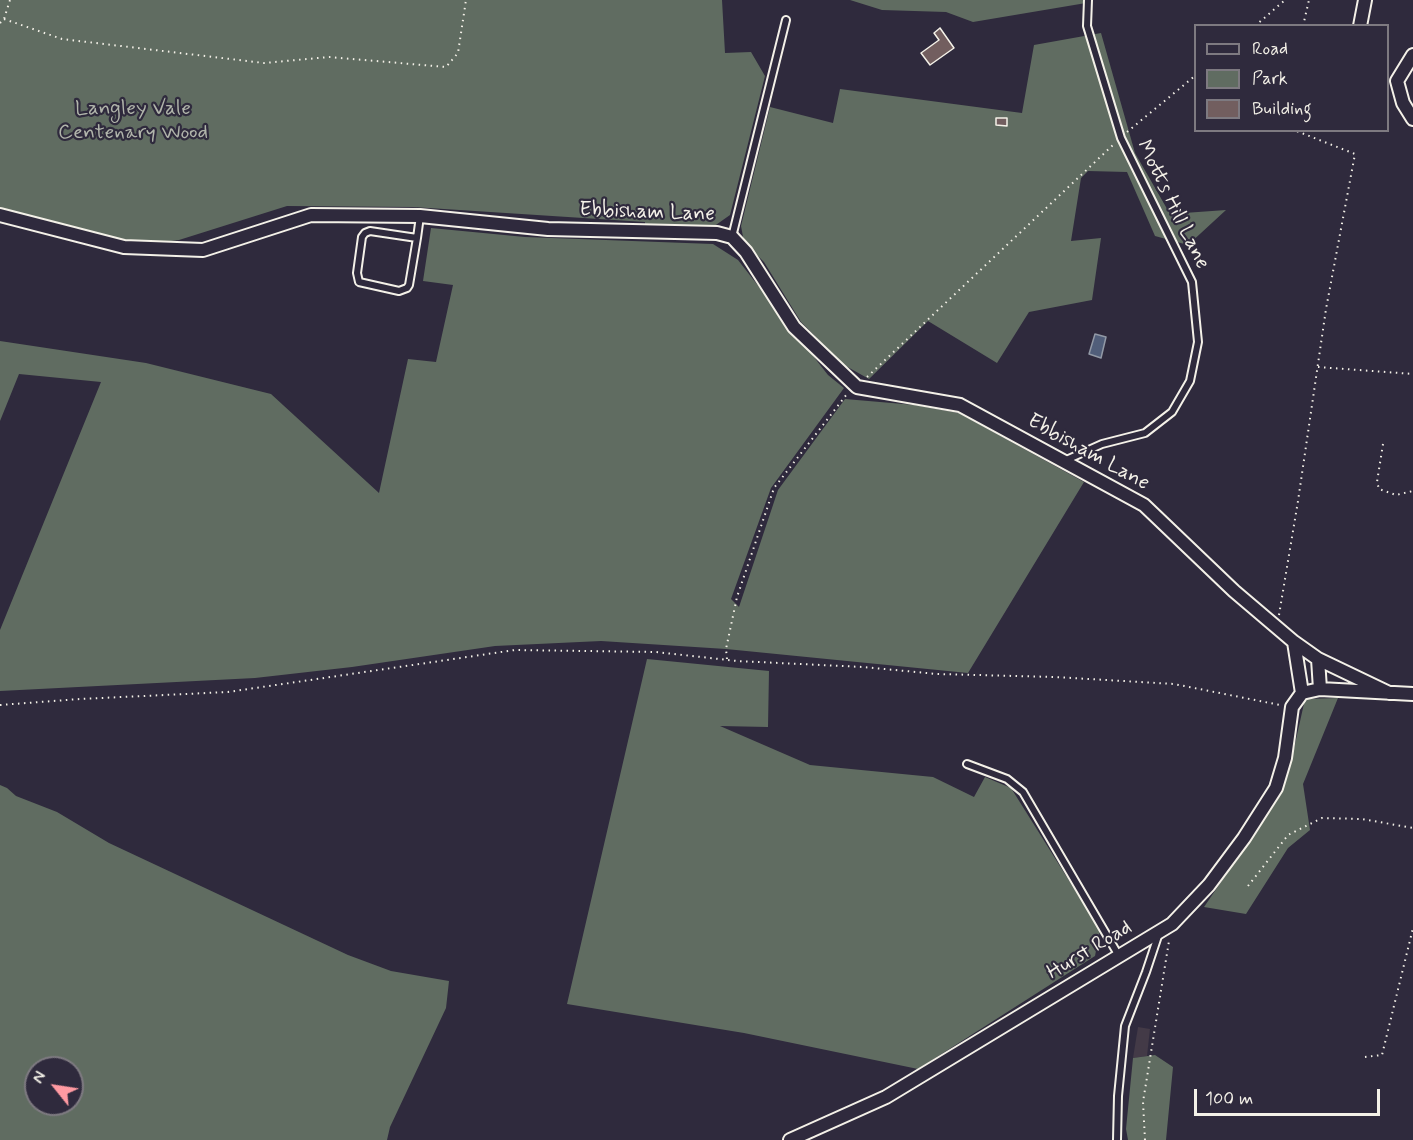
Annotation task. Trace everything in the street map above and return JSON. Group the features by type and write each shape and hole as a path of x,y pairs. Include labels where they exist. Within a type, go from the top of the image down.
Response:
{"street":[{"path":"1360,24 1365,0"},
{"path":"1397,81 1413,55"},
{"path":"1389,73 1397,81 1403,104 1413,119"},
{"name":"Ebbisham Lane","path":"0,215 124,247 203,250 311,216 420,216 548,229 717,232 732,237 746,252 794,327 857,387 960,405 1144,505 1234,591 1294,642 1318,659 1389,693"},
{"path":"1294,642 1302,693"},
{"path":"1318,659 1320,689"},
{"name":"Ebbisham Lane","path":"1302,693 1320,689 1413,694"},
{"name":"Hurst Road","path":"790,1140 886,1097 1172,924 1209,885 1244,838 1276,788 1285,758 1292,707 1302,693"}],"lane":[{"name":"Motts Hill Lane","path":"1064,461 1102,444 1144,433 1172,412 1190,381 1198,342 1192,282 1121,138 1087,26 1088,0"},
{"path":"732,237 786,20"},
{"path":"417,238 370,231 365,233 362,237 357,273 359,282 399,291 410,285 417,238 420,216"},
{"path":"968,764 1007,779 1023,792 1119,956"},
{"path":"1117,1140 1118,1096 1125,1026 1159,932"}],"path":[{"path":"0,23 4,19 10,0"},
{"path":"4,19 62,39 264,63 329,57 446,67 458,53 466,0"},
{"path":"1257,24 1285,0"},
{"path":"1303,24 1309,0"},
{"path":"727,659 726,649 737,597 774,488 844,396 857,387 1121,138 1194,77"},
{"path":"1273,625 1281,611 1326,309 1355,154 1299,132"},
{"path":"1318,367 1413,374"},
{"path":"1383,444 1377,482 1379,489 1396,495 1413,491"},
{"path":"0,705 228,692 515,650 656,652 937,674 1055,677 1174,684 1292,707"},
{"path":"1248,886 1288,835 1322,818 1362,819 1413,828"},
{"path":"1145,1140 1143,1102 1172,924"},
{"path":"1365,1057 1382,1055 1413,928"}],"shaded area":[{"path":"1138,1027 1150,1029 1147,1056 1133,1058"}],"green space":[{"name":"Langley Vale Centenary Wood","path":"0,0 722,0 725,53 751,52 765,76 730,215 713,227 645,231 645,222 413,207 287,206 179,240 124,247 0,215"},
{"path":"850,0 1086,0 1086,3 973,22 946,12 882,10"},
{"path":"1101,33 1135,153 1170,214 1226,210 1188,245 1155,236 1127,172 1088,171 1081,178 1071,241 1101,238 1092,300 1029,312 997,363 928,321 869,379 844,365 801,322 764,262 744,242 741,226 770,107 833,123 840,89 1022,113 1034,45"},
{"path":"431,228 525,237 713,244 738,260 828,375 844,388 771,488 731,599 739,607 778,490 845,399 915,405 959,413 1084,482 968,673 726,649 601,641 495,646 352,667 255,678 0,691 0,630 101,382 19,374 0,421 0,341 146,363 271,394 379,493 408,359 436,362 453,285 423,281"},
{"path":"647,659 769,671 768,727 720,726 810,765 933,777 974,797 985,777 1011,788 1100,930 1095,956 918,1069 744,1033 567,1004"},
{"path":"1338,698 1303,784 1310,830 1288,848 1246,914 1204,907 1272,807 1293,753 1305,699"},
{"path":"0,785 16,796 57,812 109,843 348,955 391,971 449,981 446,1008 390,1127 387,1140 0,1140"},
{"path":"1155,1055 1173,1067 1166,1140 1128,1140 1126,1129 1133,1058"}],"water":[{"path":"1095,334 1106,337 1101,358 1089,354"}],"building":[{"path":"940,28 954,48 930,65 921,53 939,40 934,33"},
{"path":"996,118 1007,118 1007,126 996,125"}]}
